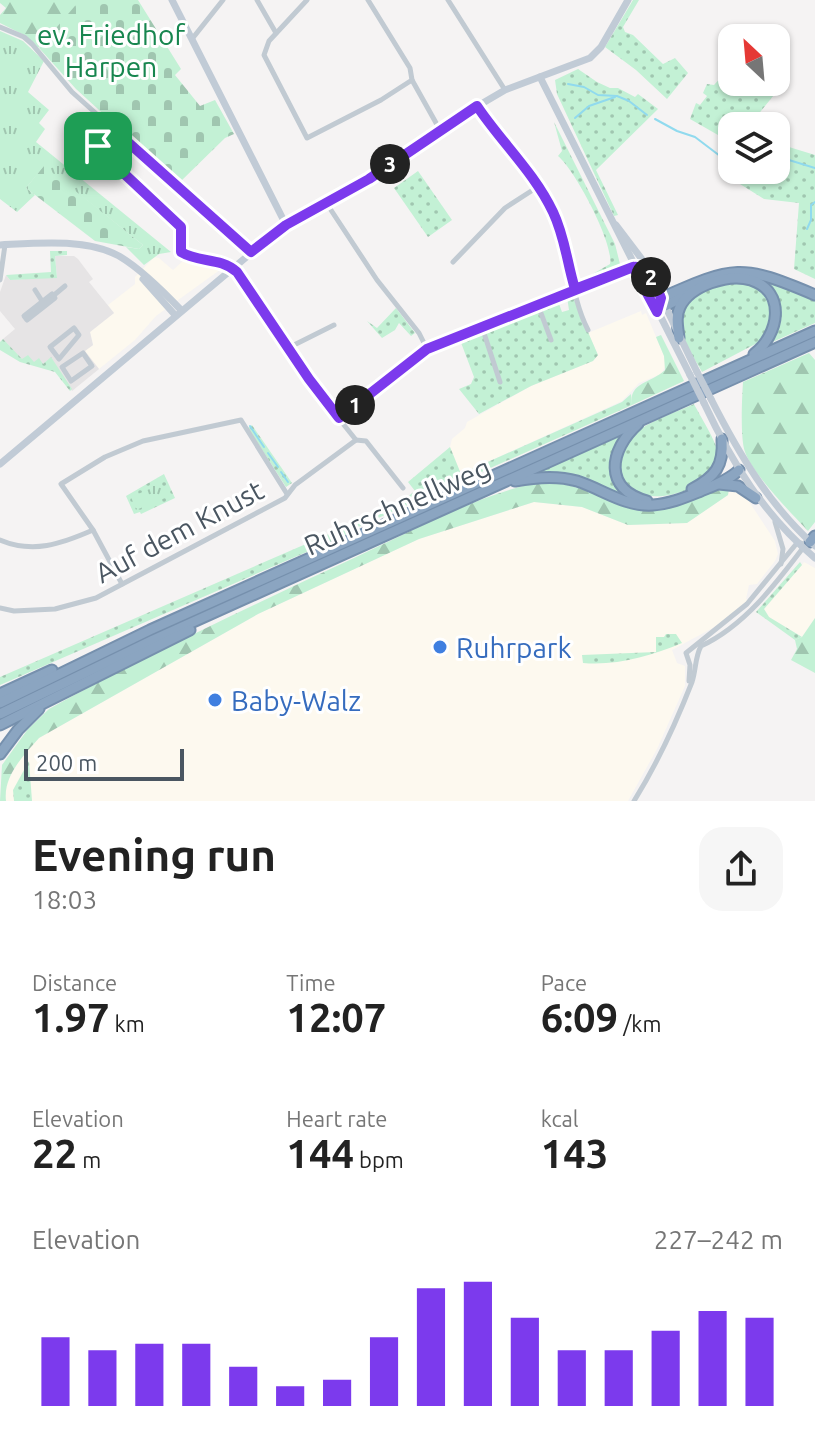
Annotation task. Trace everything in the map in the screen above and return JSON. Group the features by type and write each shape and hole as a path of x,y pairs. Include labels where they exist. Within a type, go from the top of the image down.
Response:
{"highway":[{"path":"661,305 716,274 739,271 766,276 815,295"},
{"path":"661,305 717,282 741,278 759,284 773,300 777,313 770,336 759,351 736,366"},
{"path":"679,338 677,321 680,307 696,291"},
{"name":"Ruhrschnellweg","path":"0,703 90,658 815,331"},
{"name":"Ruhrschnellweg","path":"0,714 100,664 815,342"},
{"path":"652,415 630,432 616,456 615,467 620,483 637,498 648,501 669,499 709,480 722,460 722,439"},
{"path":"489,489 519,480 555,477 578,482 623,501 651,506 712,486 739,470"},
{"path":"712,486 738,486 756,498"},
{"path":"0,725 207,622 258,593"},
{"path":"0,694 53,670 90,658"},
{"path":"0,754 25,722 64,691"}],"main road":[{"path":"172,0 286,225"},
{"path":"0,463 286,225 369,179 505,90 584,61 595,54 628,0"},
{"path":"540,77 633,267 661,305 694,374"},
{"path":"610,217 648,271 722,439 756,498 775,522 808,543"},
{"path":"2,245 90,247 120,257 156,285 178,313"},
{"path":"707,401 741,456 808,543 815,558"},
{"path":"739,470 741,456"}],"street":[{"path":"192,39 223,0"},
{"path":"257,0 276,33"},
{"path":"307,0 264,50 265,59 307,138 381,100 412,80"},
{"path":"368,0 410,68 412,80 440,130"},
{"path":"448,0 505,90"},
{"path":"0,27 24,37 32,44 72,92 251,252"},
{"path":"477,106 539,186 563,237 576,298 588,330"},
{"path":"112,128 98,146 100,151 181,227 181,252 225,262 233,268 339,418 356,440 366,441 403,488"},
{"path":"453,262 505,208 539,186"},
{"path":"327,204 377,280 419,333 427,349"},
{"path":"0,280 2,245"},
{"path":"632,245 636,257 633,267"},
{"path":"339,418 427,349 633,267 639,266 648,271"},
{"path":"53,296 55,298 27,320 24,316 65,286"},
{"path":"35,290 42,301"},
{"path":"538,305 551,340"},
{"path":"288,348 334,325"},
{"path":"482,327 500,382"},
{"path":"59,358 79,335 74,328 50,347 71,381 92,366 83,353 64,366"},
{"path":"122,584 93,530 61,484 105,457 143,441 241,420 287,494"},
{"name":"Auf dem Knust","path":"0,608 29,611 66,607 96,598 257,514 356,440"},
{"path":"775,522 783,549 781,565"},
{"path":"0,540 18,547 45,547 93,530"},
{"path":"689,688 690,665 686,653 747,604 781,565 808,543"},
{"path":"634,801 689,688 701,646 746,614 808,543"}],"shaded area":[{"path":"55,256 74,256 78,259 93,279 89,282 114,313 90,332 93,345 85,351 99,369 72,391 51,358 43,364 22,360 3,339 15,329 0,311 0,292 6,275 10,280 57,277"},
{"path":"154,257 173,270 186,258 217,262 224,267 156,316 135,340 99,369 84,351 93,345 90,332 114,313 108,305 135,284 135,277"},
{"path":"641,311 642,315 646,313 664,356 666,365 661,374 639,383 622,401 461,474 450,447 452,439 465,428 467,422 531,386 593,361 598,355 588,333"},
{"name":"Ruhrpark","path":"729,489 748,500 775,541 778,554 757,584 749,585 746,599 749,600 720,624 672,650 677,663 685,666 685,686 657,749 628,801 6,801 7,782 20,759 39,738 258,614 419,539 534,502 582,507 628,525 687,523 728,495"},
{"path":"804,562 815,568 815,618 802,637 769,617 764,609"}],"green space":[{"path":"0,0 82,0 38,48 26,36 0,23 0,15 6,8"},
{"name":"ev. Friedhof Harpen","path":"80,0 138,0 181,69 175,75 200,106 215,100 234,134 225,138 179,183 76,89 39,48"},
{"path":"633,0 639,0 623,27 625,32 633,35 663,64 675,58 688,73 667,99 605,47"},
{"path":"0,31 23,41 44,61 28,92 49,110 39,123 45,129 36,142 171,252 159,254 144,265 126,247 139,249 143,245 44,166 26,188 35,195 17,212 0,199"},
{"path":"578,69 610,88 618,88 635,97 638,94 658,109 596,170 618,215 614,216 557,94 555,80"},
{"path":"718,81 718,96 773,96 760,112 718,112 718,135 690,119 696,103 700,105 707,96 703,93 707,84 714,85"},
{"path":"554,122 615,244 620,264 608,274 591,275 610,264 610,254 592,207 558,156 562,151"},
{"path":"790,147 815,155 815,279 794,269 799,203 764,199 740,184 790,184"},
{"path":"44,165 143,245 139,249 95,241 26,188"},
{"path":"418,171 452,220 428,237 394,188"},
{"path":"50,251 67,251 67,255 55,256 57,278 10,280 6,275 51,272"},
{"path":"752,275 815,298 815,323 768,344 777,329 767,287"},
{"path":"730,282 749,283 765,293 771,308 770,325 761,341 702,372 681,331 682,311 702,292"},
{"path":"572,295 598,355 593,361 531,386 479,414 459,389 471,384 474,377 460,340 558,301 562,312 569,310 567,297"},
{"path":"396,308 415,333 411,336 399,323 395,330 382,338 367,321 377,328"},
{"path":"661,335 684,381 632,405 637,387 665,370 664,356 656,337"},
{"path":"3,339 22,359 28,355 34,362 39,358 43,364 51,357 72,389 70,391 55,372 20,362 0,350"},
{"path":"809,353 815,360 815,522 808,531 749,461 743,446 742,418 743,382"},
{"path":"631,394 632,405 355,531 0,685 0,677 398,504 415,491 408,482 450,447 461,474 622,402"},
{"path":"694,404 717,449 715,466 695,486 680,492 649,496 635,492 625,484 619,470 626,444 645,426"},
{"path":"252,425 292,483 286,487 248,428"},
{"path":"625,434 612,463 635,501 581,479 533,475"},
{"path":"164,474 175,498 141,514 134,514 126,496"},
{"path":"160,480 167,497 136,510 131,497 152,488 151,484"},
{"path":"550,480 652,509 729,489 728,495 687,523 628,525 582,507 534,502 419,539 258,614 39,738 11,775 6,801 0,801 2,765 28,729 49,709 200,631 474,502"},
{"path":"800,562 802,565 764,609 769,617 802,637 795,640 756,612"},
{"path":"815,618 815,673 791,660 797,649 795,640 802,637"},
{"path":"676,634 682,643 658,652 633,659 583,663 582,655 656,652 656,637"},
{"path":"29,761 32,801 14,801 13,790"}],"waterway":[{"path":"568,84 584,87 598,95 617,96 647,115"},
{"path":"575,118 589,106 615,97"},
{"path":"655,119 695,137 718,154"},
{"path":"790,160 815,168"},
{"path":"807,229 811,220 811,205 815,202"},
{"path":"250,426 264,447"},
{"path":"268,453 278,467"},
{"path":"281,472 288,482"}],"place":[{"name":"Ruhrpark","path":"440,647"},
{"name":"Baby-Walz","path":"215,700"}],"route":[{"path":"98,146 112,128 251,252 286,225 369,179 477,106 529,171 553,212 563,237 575,289 633,267 639,266 648,271 661,298 657,312 633,267 427,349 339,418 237,272 225,262 181,252 181,227 98,146"}]}
